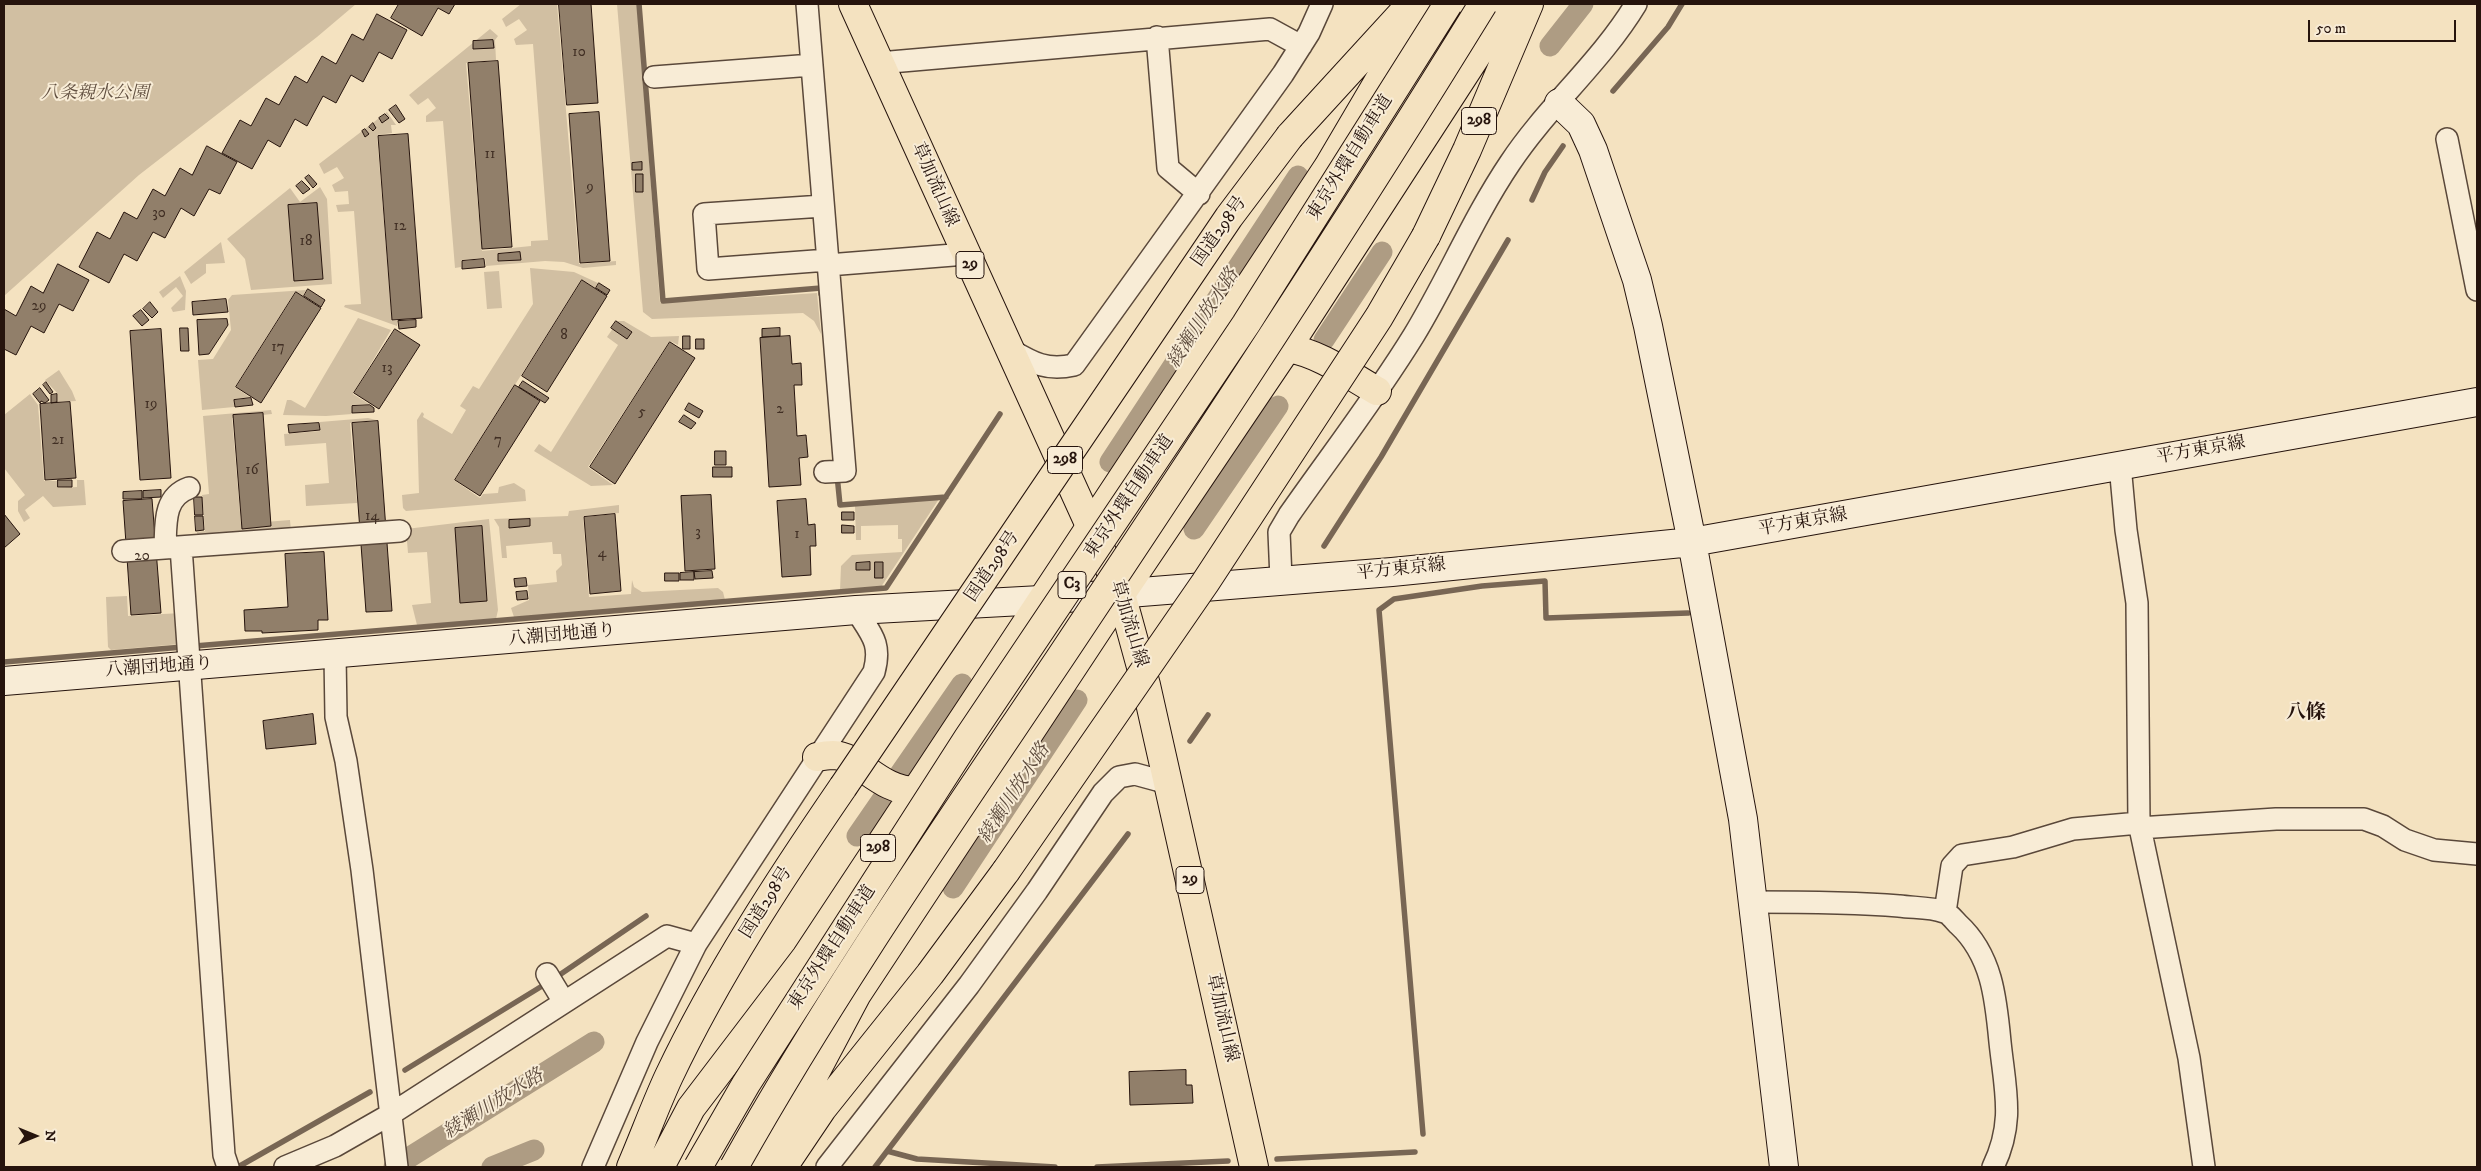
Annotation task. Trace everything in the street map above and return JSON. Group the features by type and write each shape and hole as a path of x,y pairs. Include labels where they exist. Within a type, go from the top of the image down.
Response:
{"main road":[{"name":"草加流山線","path":"853,4 1009,349 1091,524 1121,594 1146,685 1254,1167"},
{"name":"国道298号","path":"631,1167 670,1076 722,975 800,849 844,787 1214,240 1290,136 1411,4"},
{"name":"298","path":"660,1167 691,1108 806,957 1328,167 1424,4"},
{"name":"東京外環自動車道","path":"698,1167 746,1084 968,738 1246,324 1448,4"},
{"name":"東京外環自動車道","path":"734,1167 782,1084 972,789 1264,350 1483,4"},
{"name":"298","path":"765,1167 857,994 1121,594 1287,348 1510,4"},
{"name":"298","path":"783,1167 822,1109 930,974 1006,871 1211,575 1380,317 1426,236 1467,150 1529,4"},
{"path":"1287,348 1300,350 1376,390"},
{"path":"817,757 834,755 846,758 890,787 902,792 916,792"}],"street":[{"path":"807,4 845,470 825,472"},
{"path":"1009,349 1034,364 1056,369 1074,365 1199,194 1300,46 1322,4"},
{"path":"1281,579 1278,532 1414,336 1471,229 1510,163 1538,124 1559,103 1598,56 1636,4"},
{"path":"879,63 1157,37 1270,29 1300,46"},
{"path":"1157,37 1168,168 1199,194"},
{"path":"654,77 812,65"},
{"path":"1559,103 1581,124 1588,137 1637,280 1692,542 1735,770 1743,819 1784,1167"},
{"path":"2447,139 2477,290"},
{"path":"824,206 704,214 708,269 966,254"},
{"name":"平方東京線","path":"1121,594 1281,579 1392,572 1692,542 2477,402"},
{"path":"2120,465 2126,530 2137,603 2139,826 2189,1058 2204,1167"},
{"path":"189,488 182,490 172,499 166,515 173,548 188,666 224,1155 228,1167"},
{"path":"123,551 400,531"},
{"name":"八潮団地通り","path":"4,681 335,655 856,610 1121,594"},
{"path":"594,1167 647,1042 696,944 874,672 878,655 876,643 856,610"},
{"path":"335,655 336,717 346,761 356,830 397,1167"},
{"path":"827,1167 969,985 1037,891 1103,793 1119,777 1135,774 1168,783"},
{"path":"1945,912 1952,866 1962,856 2013,848 2073,828 2276,819 2364,819 2383,826 2405,840 2434,850 2477,854"},
{"path":"1752,902 1853,902 1945,912 1967,932 1980,952 1994,989 2007,1108 2007,1130 2002,1148 1993,1167"},
{"path":"285,1167 335,1146 391,1114 666,936 696,944"},
{"path":"550,978 564,1002"}],"green space":[{"name":"八条親水公園","path":"4,4 356,4 317,37 139,175 4,296"},
{"path":"521,4 557,4 579,264 616,261 616,265 583,268 564,262 545,261 486,266 485,258 461,260 461,267 455,268 443,121 426,122 426,116 436,108 428,98 418,105 409,95 490,29 498,36 495,40 496,60 466,63 482,251 531,246 531,241 548,240 533,44 516,45 514,39 527,30 519,19 506,27 502,19"},
{"path":"617,4 637,4 660,303 817,293 821,334 814,321 803,313 652,319 643,312"},
{"path":"387,112 396,125 391,125 392,133 377,135 392,321 397,321 397,326 344,307 345,305 361,304 354,211 338,212 336,205 349,204 348,191 335,192 332,185 344,178 337,167 324,174 319,164"},
{"path":"320,187 327,199 332,284 251,290 245,259 227,239 290,188 300,202"},
{"path":"221,242 225,263 206,264 206,273 191,284 184,272"},
{"path":"530,268 574,272 598,283 595,288 582,280 454,480 480,498 483,494 498,493 499,487 514,483 525,490 526,501 406,511 403,508 402,495 419,493 417,420 422,412 424,414 423,417 452,434 466,410 460,406 473,386 479,389 533,304"},
{"path":"499,271 502,308 487,309 484,272"},
{"path":"180,276 186,291 185,310 173,312 171,308 183,296 176,287 163,298 159,292"},
{"path":"306,290 303,296 295,292 235,387 251,398 234,399 234,407 202,410 198,360 213,359 231,330 228,300 232,295"},
{"path":"358,318 391,330 353,394 369,404 351,405 352,414 326,416 283,415 287,400 291,400 305,408"},
{"path":"618,321 624,321 651,337 679,336 678,345 670,341 588,467 613,485 591,486 534,451 539,444 551,452 618,345 607,337"},
{"path":"59,370 76,401 58,402 58,394 45,380"},
{"path":"30,394 38,405 44,481 57,481 58,488 77,487 77,480 84,480 86,505 53,507 43,496 25,510 30,518 24,522 18,511 18,501 25,495 4,468 4,415"},
{"path":"271,410 272,414 232,418 241,524 290,520 291,531 197,538 197,532 205,531 202,495 209,494 203,416"},
{"path":"368,418 376,420 350,423 357,503 306,506 305,485 329,483 326,443 285,446 284,434 320,431 320,422"},
{"path":"939,499 881,587 840,591 841,566 852,555 902,552 902,539 898,539 898,525 861,526 861,540 856,540 855,506"},
{"path":"619,505 619,513 583,516 589,597 631,594 632,580 634,587 642,592 718,588 723,592 725,600 514,617 511,608 529,600 528,585 557,582 556,571 562,565 561,554 553,554 552,542 506,546 507,558 502,558 499,527 494,519 568,516 569,511"},
{"path":"489,519 498,610 496,619 417,625 412,605 431,603 427,552 408,553 406,529"},
{"path":"127,596 128,616 181,613 180,644 111,650 108,647 106,597"}],"building":[{"path":"399,4 455,4 449,14 438,8 422,36 391,18"},
{"path":"559,4 591,4 598,103 567,105"},
{"path":"377,14 407,30 392,59 379,52 363,82 351,75 336,103 323,96 307,126 295,119 280,147 268,140 252,169 222,153 240,120 251,126 266,98 279,105 295,76 307,83 322,56 336,64 352,34 363,40"},
{"path":"493,40 494,48 473,49 473,41"},
{"path":"498,61 512,247 482,249 468,63"},
{"path":"396,105 405,119 399,123 389,110"},
{"path":"599,112 610,261 580,263 569,114"},
{"path":"385,114 389,118 382,123 379,118"},
{"path":"373,123 376,128 373,131 369,127"},
{"path":"365,129 369,134 365,137 362,131"},
{"path":"408,134 422,318 392,320 378,136"},
{"path":"207,146 237,162 220,194 209,189 194,216 181,208 165,238 153,232 137,261 124,254 109,283 79,267 97,232 110,239 124,212 137,219 153,189 165,196 180,168 192,175"},
{"path":"642,162 642,170 632,170 632,163"},
{"path":"636,174 643,174 643,192 636,192"},
{"path":"309,175 317,184 313,188 305,178"},
{"path":"302,181 310,189 303,194 296,186"},
{"path":"317,203 323,279 294,281 288,205"},
{"path":"520,252 521,260 498,261 498,254"},
{"path":"484,259 485,267 462,269 462,261"},
{"path":"58,264 89,280 73,311 59,304 44,333 31,326 16,355 4,349 4,309 16,316 31,286 43,293"},
{"path":"582,280 607,296 547,392 522,376"},
{"path":"599,283 610,290 607,295 596,288"},
{"path":"308,289 325,300 321,307 304,296"},
{"path":"296,292 321,308 261,403 236,387"},
{"path":"226,299 228,312 193,315 192,302"},
{"path":"150,302 158,312 152,318 143,309"},
{"path":"141,310 149,320 142,326 133,316"},
{"path":"227,319 228,325 209,354 199,355 197,320"},
{"path":"416,320 416,327 399,329 398,321"},
{"path":"616,321 632,332 627,339 611,328"},
{"path":"180,328 188,328 189,351 181,351"},
{"path":"780,328 780,336 762,337 762,329"},
{"path":"161,329 171,478 140,480 130,331"},
{"path":"395,329 420,345 379,409 354,393"},
{"path":"683,336 690,336 690,349 683,349"},
{"path":"790,336 792,364 801,363 802,385 794,385 797,436 806,435 808,457 799,458 801,485 769,487 760,338"},
{"path":"696,339 704,339 704,349 696,349"},
{"path":"670,342 695,358 615,484 590,467"},
{"path":"523,381 549,398 545,403 519,387"},
{"path":"46,382 53,392 50,394 43,385"},
{"path":"515,385 540,401 480,496 455,480"},
{"path":"40,388 49,400 45,403 41,401 40,403 33,394"},
{"path":"57,394 57,402 51,403 51,395"},
{"path":"251,398 253,405 235,407 234,400"},
{"path":"70,402 76,478 45,480 40,404"},
{"path":"689,403 703,411 699,418 685,410"},
{"path":"370,405 374,408 374,412 352,413 352,406"},
{"path":"263,413 271,526 242,529 233,415"},
{"path":"684,415 696,423 691,429 679,422"},
{"path":"378,421 392,611 366,612 352,423"},
{"path":"319,423 320,430 289,433 288,425"},
{"path":"715,451 726,451 726,465 715,465"},
{"path":"713,467 732,467 732,477 713,477"},
{"path":"58,480 72,480 72,487 58,487"},
{"path":"161,490 161,497 143,498 143,491"},
{"path":"142,491 142,499 123,499 123,492"},
{"path":"711,495 715,569 685,571 681,496"},
{"path":"194,497 202,497 203,515 195,515"},
{"path":"152,499 161,613 131,615 123,501"},
{"path":"806,499 808,525 815,524 816,546 810,546 811,575 782,577 777,501"},
{"path":"842,512 854,512 854,520 842,520"},
{"path":"4,514 20,534 4,548"},
{"path":"615,514 621,591 590,594 584,517"},
{"path":"195,516 203,516 204,530 196,531"},
{"path":"530,519 530,526 509,528 509,520"},
{"path":"842,525 854,526 854,533 842,533"},
{"path":"482,526 487,601 460,603 455,528"},
{"path":"324,552 328,620 318,620 318,630 262,633 262,631 245,631 244,610 288,607 285,554"},
{"path":"870,562 870,570 856,570 856,563"},
{"path":"875,562 883,562 883,578 875,578"},
{"path":"712,571 713,578 695,579 694,572"},
{"path":"694,572 694,580 680,580 680,573"},
{"path":"665,573 679,573 679,581 665,581"},
{"path":"526,578 527,586 515,587 514,579"},
{"path":"527,591 528,599 517,600 516,592"},
{"path":"313,714 316,744 266,749 263,721"},
{"path":"1186,1070 1186,1085 1192,1085 1193,1103 1130,1105 1129,1072"}],"waterway":[{"path":"639,4 663,301 821,288 821,294"},
{"name":"綾瀬川放水路","path":"1550,46 1583,4"},
{"path":"1613,91 1668,27 1682,4"},
{"path":"1532,200 1545,172 1563,146"},
{"name":"綾瀬川放水路","path":"1110,462 1298,176"},
{"path":"1324,546 1381,457 1508,240"},
{"name":"綾瀬川放水路","path":"1324,340 1382,252"},
{"name":"綾瀬川放水路","path":"1194,529 1278,406"},
{"path":"4,662 886,588 1000,414"},
{"path":"837,475 840,505 946,497"},
{"path":"1423,1134 1379,610 1394,599 1482,586 1545,581 1546,618 1688,613"},
{"name":"綾瀬川放水路","path":"857,836 962,684"},
{"name":"綾瀬川放水路","path":"953,888 1077,700"},
{"path":"1190,741 1208,715"},
{"path":"875,1167 1128,834"},
{"path":"555,978 646,916"},
{"path":"405,1070 547,983"},
{"name":"綾瀬川放水路","path":"394,1167 594,1042"},
{"path":"238,1167 370,1092"},
{"name":"綾瀬川放水路","path":"492,1167 534,1150"},
{"path":"887,1151 917,1159 1055,1167"},
{"path":"1277,1159 1415,1152"},
{"path":"1097,1167 1228,1161"}],"district":[{"name":"八條","path":"2306,714"}]}
